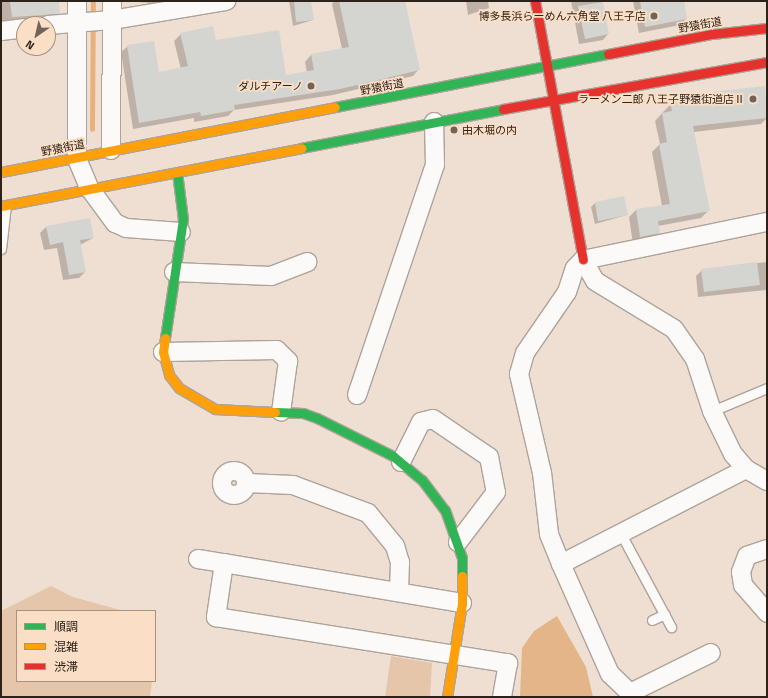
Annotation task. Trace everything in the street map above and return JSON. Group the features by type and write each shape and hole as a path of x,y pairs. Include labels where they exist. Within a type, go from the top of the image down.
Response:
{"main road":[{"path":"534,1 583,260"},
{"name":"野猿街道","path":"1,172 77,159 110,150 712,34 767,28"},
{"path":"3,206 553,99 767,62"},
{"path":"177,172 182,198 181,232 163,352 174,383 206,406 225,411 281,412 317,418 401,462 438,500 458,542 464,581 462,603 447,697"}],"street":[{"path":"77,1 77,159 90,189 115,223 126,228 181,232"},
{"path":"110,150 112,1"},
{"path":"56,24 77,21 112,20 226,1"},
{"path":"1,31 16,29"},
{"path":"357,395 435,164 434,122"},
{"path":"711,653 632,695 610,674 549,534 542,473 519,374 525,353 567,292 575,268 583,260 767,222"},
{"path":"583,260 595,280 674,329 695,359 712,411 733,454 746,469 767,482"},
{"path":"174,272 271,276 307,262"},
{"path":"163,352 277,350 288,361 281,412"},
{"path":"401,462 421,422 433,419 489,457 496,492 458,542"},
{"path":"561,564 746,469"},
{"path":"246,483 293,485 368,513 395,546 400,562 399,591"},
{"path":"767,549 747,556 741,572 743,585 767,613"},
{"path":"198,560 399,591 462,603"},
{"path":"224,563 216,617 508,663 502,697"}],"lane":[{"path":"1,249 3,206"},
{"path":"712,411 767,388"},
{"path":"621,534 665,614 670,627"},
{"path":"652,620 665,614"}],"shaded area":[{"path":"51,586 73,597 120,610 16,610 16,682 152,682 150,697 1,697 1,611"},
{"path":"557,616 586,667 593,697 520,697 522,648 534,631"},
{"path":"391,656 432,663 430,697 385,697"}],"building":[{"path":"10,1 59,1 60,14 12,17"},
{"path":"294,1 311,1 314,20 296,22"},
{"path":"339,1 405,1 420,70 340,89 234,105 235,110 201,116 200,112 139,123 127,45 154,41 159,72 188,66 180,33 213,26 216,40 279,30 286,75 314,70 311,54 349,47"},
{"path":"640,1 684,1 687,19 645,27"},
{"path":"603,2 609,34 585,39 578,6"},
{"path":"765,86 767,118 693,126 710,211 658,221 660,233 640,237 636,209 670,204 659,144 667,142 662,113 672,111 670,103 712,92"},
{"path":"624,196 628,215 598,221 595,202"},
{"path":"90,218 94,238 80,240 86,272 69,275 63,242 50,245 46,226"},
{"path":"757,262 760,285 704,292 701,269"}],"waterway":[{"path":"92,129 93,1"}],"traffic: fast":[{"path":"335,107 608,54"},
{"path":"301,148 503,109"},
{"path":"165,338 183,219 177,172"},
{"path":"275,412 303,413 317,418 393,456 422,480 445,510 462,558 462,576"}],"traffic: slow":[{"path":"1,172 335,107"},
{"path":"1,206 301,148"},
{"path":"165,338 163,352 169,375 179,388 215,409 275,412"},
{"path":"447,697 462,603 462,576"}],"traffic: jam":[{"path":"535,1 583,260"},
{"path":"608,54 712,34 767,28"},
{"path":"503,109 767,62"}],"place":[{"name":"博多長浜らーめん六角堂 八王子店","path":"654,16"},
{"name":"ダルチアーノ","path":"311,86"},
{"name":"ラーメン二郎 八王子野猿街道店Ⅱ","path":"753,99"},
{"name":"由木堀の内","path":"454,130"}]}
